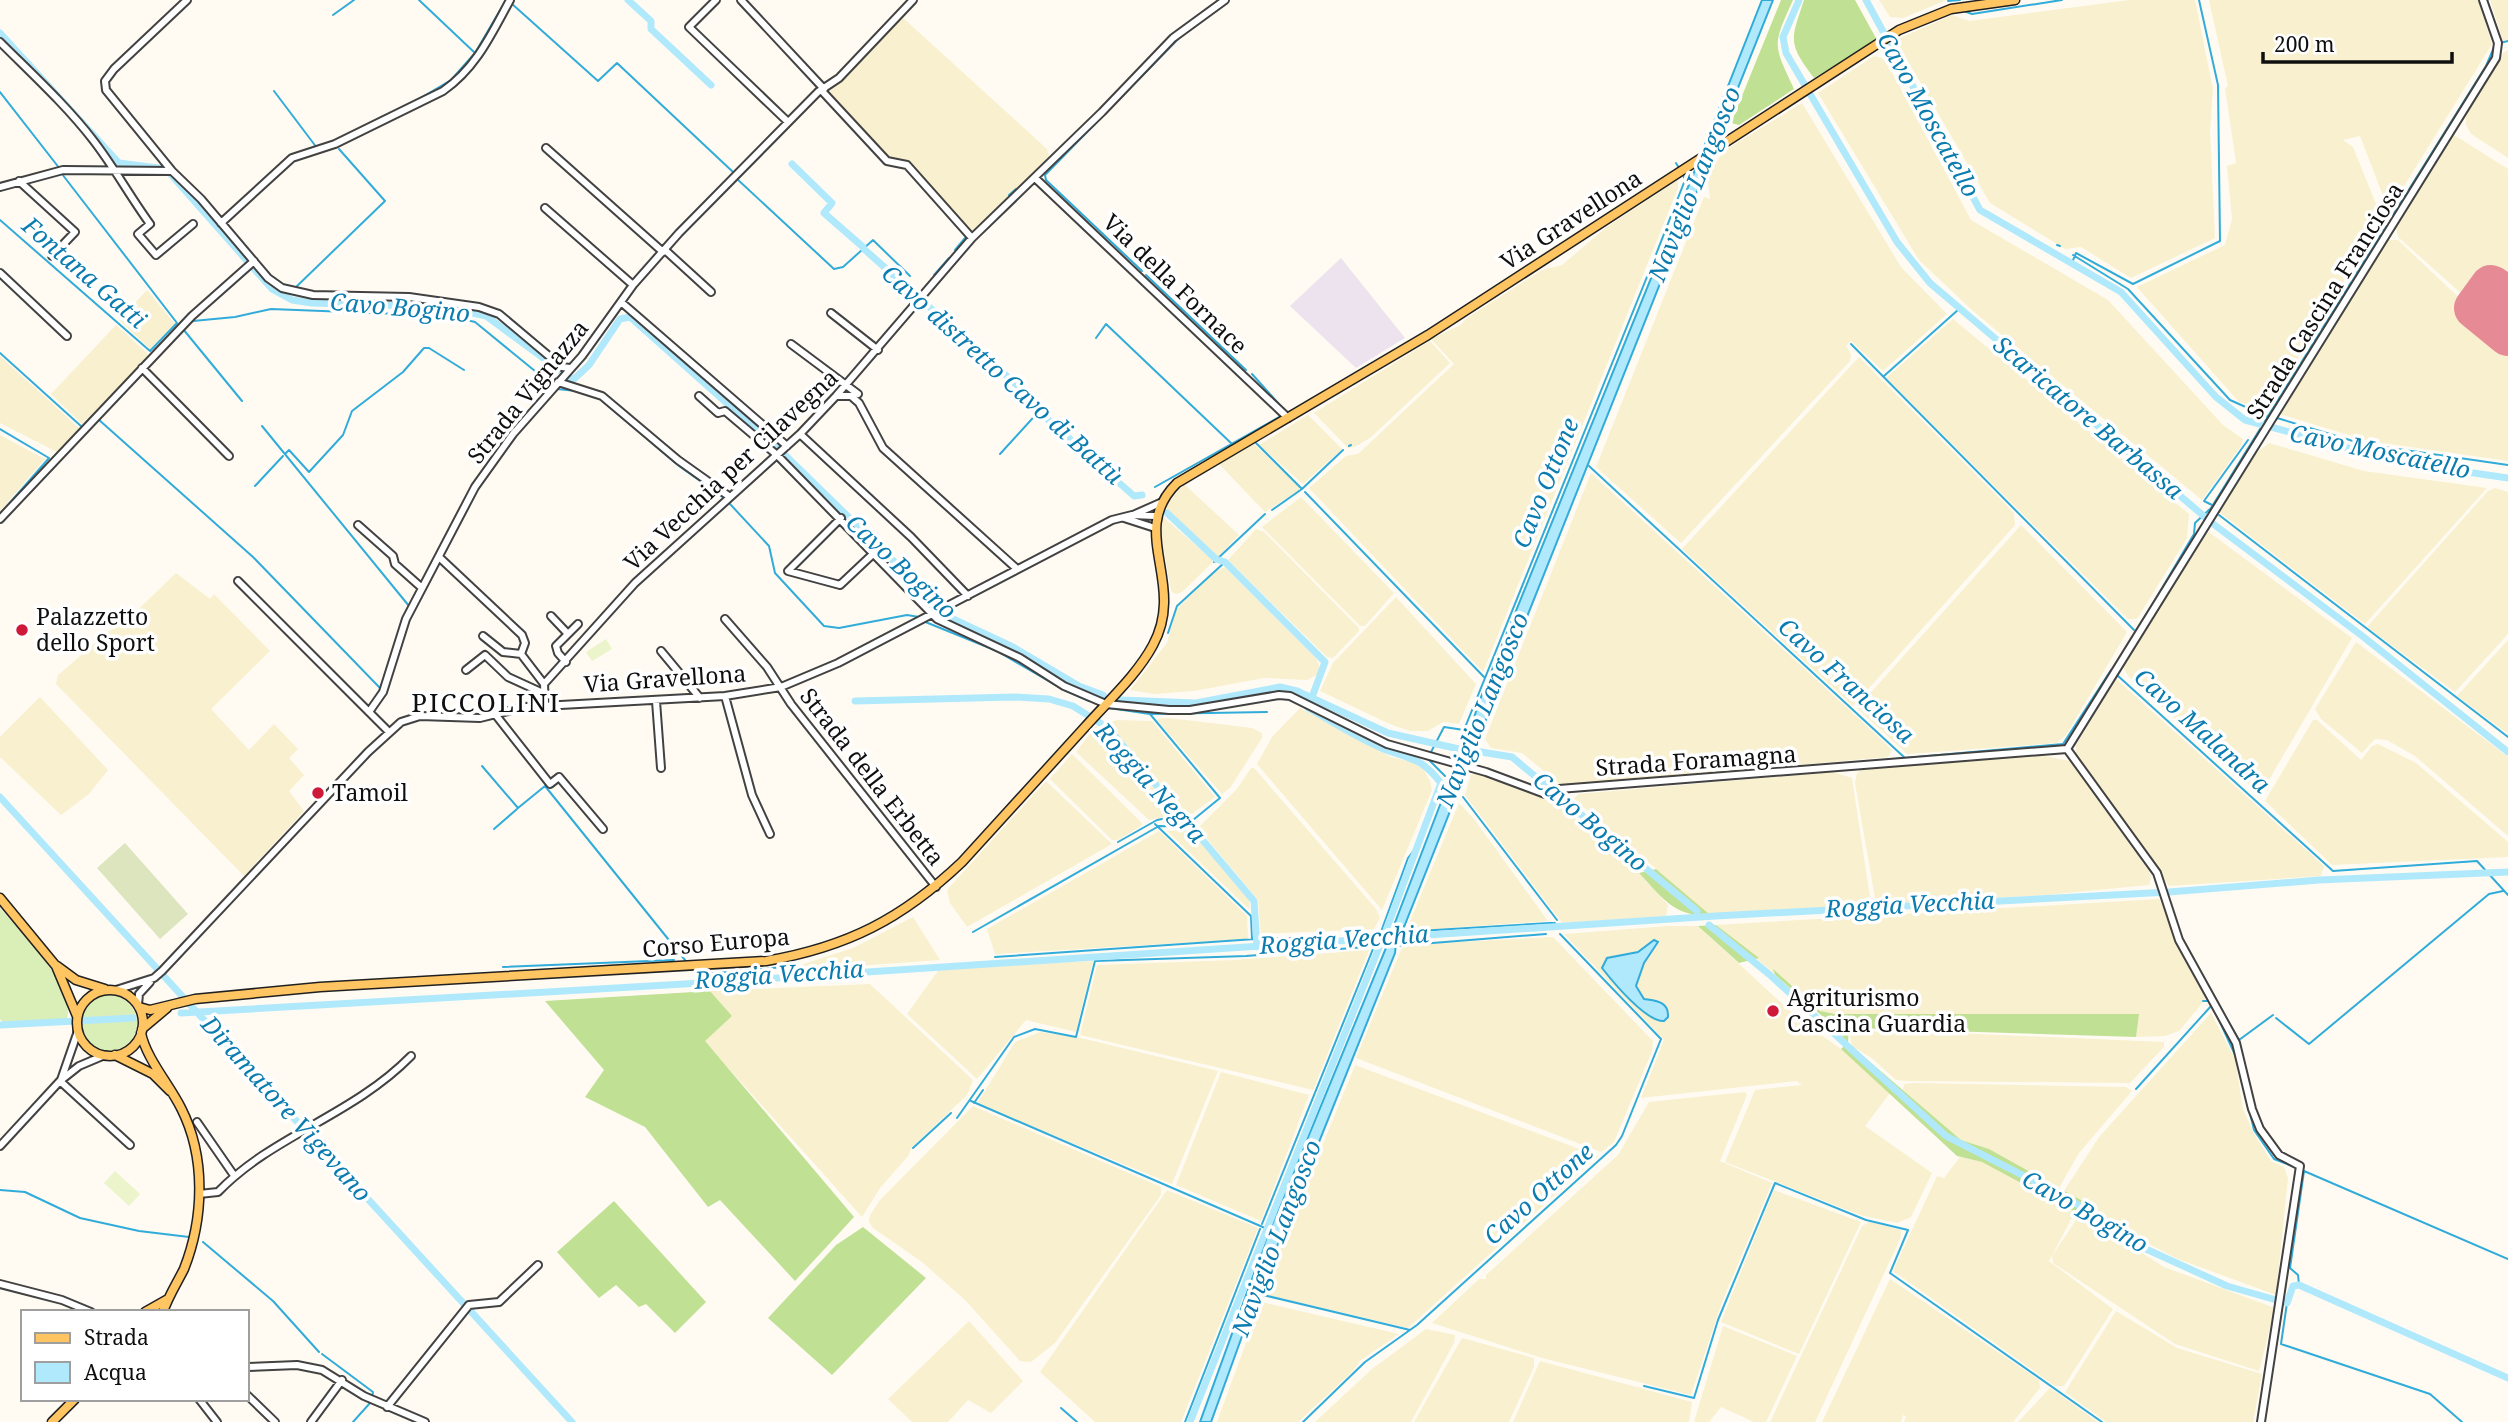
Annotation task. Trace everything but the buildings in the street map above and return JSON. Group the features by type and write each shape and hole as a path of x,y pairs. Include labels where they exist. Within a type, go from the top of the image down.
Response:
{"main road":[{"name":"Via Gravellona","path":"1155,531 1155,516 1160,503 1186,476 1428,335 1886,38 1924,17 1963,7 2015,0"},
{"name":"Corso Europa","path":"172,1005 195,999 320,987 766,961 809,954 877,927 936,887 962,862 1106,704 1153,645 1163,620 1165,580 1155,531"},
{"path":"0,898 56,966 76,980 128,995 138,1006 150,1010 172,1005"},
{"path":"56,966 86,1045 105,1055 115,1055 131,1048 142,1031 172,1005"},
{"path":"78,1024 89,998 113,990"},
{"path":"138,1006 143,1046 174,1096 189,1128 198,1171 199,1194 192,1246 164,1310"},
{"path":"115,1055 153,1074 174,1096"},
{"path":"149,1310 168,1299"},
{"path":"52,1422 73,1401"}],"street":[{"path":"187,0 114,69 104,85 109,95 172,171 268,278 294,293 409,297 479,307 499,314 562,367 561,379 602,396 678,460 730,497"},
{"path":"221,223 292,158 335,145 443,91 457,81 481,54 510,0"},
{"path":"716,0 689,27 788,122"},
{"path":"741,0 887,161 907,165 972,238"},
{"name":"Strada Vignazza","path":"369,712 383,692 406,619 422,588 475,487 513,434 561,379 633,285 664,251 788,122 913,0"},
{"name":"Via Vecchia per Cilavegna","path":"544,684 635,583 800,434 857,374 972,238 1173,38 1225,0"},
{"name":"Strada Cascina Franciosa","path":"2067,749 2496,58 2498,45 2483,0"},
{"path":"0,42 91,137 115,171 118,182 150,224 138,234 156,255 193,224"},
{"path":"545,148 711,292"},
{"path":"0,187 63,170 172,171"},
{"name":"Via della Fornace","path":"1035,177 1288,418"},
{"path":"19,181 75,232 52,256"},
{"path":"545,208 633,285"},
{"path":"0,519 192,316 254,262"},
{"path":"0,273 67,336"},
{"path":"621,302 787,446"},
{"path":"831,313 878,350"},
{"path":"791,344 845,387 858,394"},
{"path":"142,368 229,456"},
{"path":"857,374 859,403"},
{"path":"699,396 718,413 725,411 777,454 935,613 1020,658 1064,687 1106,704"},
{"path":"836,396 851,396 859,403 883,448 1017,569"},
{"path":"800,434 911,537 968,596"},
{"name":"Via Gravellona","path":"113,990 154,978 162,971 389,732 406,720 419,716 480,718 545,705 699,698 781,687 818,672 1122,517 1160,503"},
{"name":"Via Gravellona","path":"1132,515 1155,516"},
{"path":"1122,517 1155,531"},
{"path":"841,518 788,571 840,585 874,553"},
{"path":"358,526 393,555 395,564 422,588"},
{"path":"439,557 522,635 525,643 521,654"},
{"path":"238,582 389,732"},
{"path":"551,617 568,634"},
{"name":"Strada della Erbetta","path":"725,619 936,887"},
{"path":"566,662 556,646 578,624"},
{"path":"483,636 503,652 521,654"},
{"path":"661,651 699,698"},
{"path":"521,654 544,684 545,705"},
{"path":"466,670 485,655 508,677 543,693"},
{"name":"Strada Foramagna","path":"1106,704 1189,710 1279,695 1309,704 1387,744 1549,792 1559,789 2067,749"},
{"path":"725,696 752,795 770,834"},
{"path":"656,701 661,768"},
{"path":"495,714 550,784 559,777 603,829"},
{"path":"2067,749 2157,873 2179,940 2236,1043 2252,1109 2260,1129 2279,1155 2300,1166 2261,1422"},
{"path":"138,1006 139,994 154,978"},
{"path":"60,1081 78,1024"},
{"path":"0,1146 60,1081 79,1066 105,1055"},
{"path":"199,1194 218,1192 233,1174 372,1092 411,1056"},
{"path":"60,1081 130,1146"},
{"path":"197,1122 233,1174"},
{"path":"387,1407 469,1304 499,1302 538,1265"},
{"path":"0,1284 62,1300 87,1310"},
{"path":"248,1367 310,1366 342,1380 364,1396 425,1422"},
{"path":"311,1422 342,1380"},
{"path":"248,1396 275,1422"},
{"path":"201,1401 217,1422"}],"shaded area":[{"path":"1879,0 1947,0 1903,18 1890,17"},
{"path":"2129,0 2195,0 2213,89 2210,131 2215,238 2131,278 2081,247 2065,249 1990,203 1898,44 1900,38 1952,15 1969,21"},
{"path":"2209,0 2478,0 2492,44 2391,207 2387,206 2360,136 2343,140 2353,147 2382,219 2267,409 2239,402 2137,287 2225,245 2232,219 2227,166 2236,163 2225,88 2228,86"},
{"path":"2490,0 2508,0 2508,39 2503,41"},
{"path":"902,17 1047,149 1050,159 972,232 906,161 891,160 828,91"},
{"path":"2508,50 2508,158 2471,134 2466,125 2466,112 2504,52"},
{"path":"1874,56 1882,58 1889,67 1971,220 2108,300 2223,425 2243,439 2241,446 2202,500 1973,311 1919,260 1818,93"},
{"path":"1802,103 1901,267 1947,314 1883,371 1851,341 1846,346 1851,354 1850,361 1681,543 1596,467 1704,197 1710,199 1708,182 1712,168 1724,151"},
{"path":"2454,135 2508,169 2508,293 2491,282 2474,305 2398,237 2396,228"},
{"path":"1678,180 1678,188 1483,672 1309,488 1346,456 1358,454 1454,364 1431,339 1461,325 1467,318 1542,270 1562,265 1608,226"},
{"path":"2388,240 2398,240 2508,344 2508,461 2369,441 2279,414"},
{"path":"1341,258 1405,338 1356,368 1290,306"},
{"path":"147,290 175,324 150,349 119,320"},
{"path":"1953,319 2189,514 2187,538 2137,619 2128,619 1886,378"},
{"path":"116,325 147,353 147,359 97,414 94,412 82,424 51,394"},
{"path":"1430,341 1450,363 1370,438 1348,448 1314,413"},
{"path":"0,356 80,429 61,451 55,451 0,423"},
{"path":"1859,357 2014,513 2015,525 1853,706 1682,549"},
{"path":"1308,415 1342,449 1303,484 1259,445"},
{"path":"0,435 45,459 0,511"},
{"path":"1253,443 1299,487 1299,490 1265,512 1218,463"},
{"path":"2269,443 2364,471 2487,488 2365,624 2219,512 2256,453"},
{"path":"1591,473 1882,740 1892,750 1888,757 1562,786 1522,753 1491,748 1485,739"},
{"path":"1184,484 1239,535 1218,557 1165,507"},
{"path":"2495,488 2508,492 2508,634 2455,692 2367,627 2488,491"},
{"path":"1301,497 1394,593 1365,626 1360,626 1262,527"},
{"path":"1162,516 1214,561 1182,592 1176,594 1171,591 1161,533"},
{"path":"2021,525 2127,632 2066,735 2057,743 1907,754 1857,708"},
{"path":"1256,529 1264,532 1359,628 1333,658 1327,657 1228,560"},
{"path":"2206,530 2352,638 2260,795 2128,676 2123,667"},
{"path":"1225,567 1316,658 1320,668 1317,675 1307,680 1264,678 1194,691 1154,694 1130,690 1167,643 1176,610 1214,572"},
{"path":"176,573 210,599 214,594 270,651 211,709 249,750 274,724 298,749 289,758 304,775 289,791 304,811 244,876 56,684 58,675 108,632 123,624"},
{"path":"1396,597 1476,684 1459,724 1443,722 1428,731 1410,731 1320,691 1333,663"},
{"path":"2508,640 2508,734 2457,696"},
{"path":"2356,642 2508,757 2508,836 2415,756 2387,740 2375,739 2362,753 2321,719 2315,709"},
{"path":"2116,679 2324,866 2321,876 2169,886 2076,756 2076,745"},
{"path":"40,697 108,770 89,794 61,815 0,757 0,737"},
{"path":"1300,708 1391,757 1412,762 1423,769 1430,781 1432,790 1382,910 1257,764 1272,737"},
{"path":"1169,718 1252,728 1262,733 1262,738 1230,788 1222,794 1156,719"},
{"path":"1117,720 1152,721 1215,797 1192,814 1183,810 1107,724"},
{"path":"2313,720 2317,720 2361,760 2372,746 2378,744 2416,763 2508,842 2508,857 2332,865 2265,801"},
{"path":"1096,726 1104,730 1177,814 1149,820 1076,752"},
{"path":"1072,754 1142,823 1141,826 1118,840 1112,840 1050,779"},
{"path":"2039,755 2070,761 2148,870 2151,877 2149,885 2046,895 1876,904 1855,783 1857,773 1864,768"},
{"path":"1251,768 1254,768 1376,909 1380,918 1374,929 1261,934 1258,900 1198,828 1237,789"},
{"path":"1478,772 1551,798 1639,873 1668,905 1666,916 1562,923 1465,795 1471,775"},
{"path":"1833,772 1852,778 1871,904 1709,914 1574,799 1578,794"},
{"path":"1046,781 1112,844 967,927 950,903 947,890"},
{"path":"1459,803 1474,819 1548,921 1406,931"},
{"path":"1193,830 1249,899 1250,910 1167,831"},
{"path":"1159,831 1247,916 1248,939 995,954 987,929"},
{"path":"2159,899 2204,992 2205,1000 2179,1031 2165,1036 2136,1037 2138,1014 1835,1014 1820,1011 1716,925"},
{"path":"913,917 940,960 800,970 797,966 853,948"},
{"path":"1698,926 1801,1021 1841,1049 1890,1093 1865,1126 1932,1173 1911,1217 1897,1223 1860,1215 1725,1162 1755,1090 1802,1085 1797,1081 1641,1098 1664,1040 1564,934","holes":["1654,940 1658,942 1644,963 1636,987 1644,999 1658,1000 1668,1012 1624,991 1608,975 1603,963 1613,956 1638,951"]},
{"path":"1553,937 1653,1041 1652,1051 1614,1142 1601,1152 1356,1058 1403,945"},
{"path":"1369,950 1313,1090 1080,1035 1097,965 1234,960"},
{"path":"1093,961 1076,1032 1026,1020 977,1079 907,1014 940,968"},
{"path":"870,984 973,1080 967,1095 912,1147 908,1156 880,1188 862,1217 704,1041 732,1016 710,991"},
{"path":"2211,1013 2235,1059 2243,1109 2254,1134 2271,1161 2284,1167 2288,1178 2276,1295 2178,1259 2141,1240 2064,1191 2099,1137"},
{"path":"1849,1031 2164,1042 2164,1047 2130,1083 1908,1081 1896,1080 1873,1059 1852,1046"},
{"path":"1040,1032 1081,1038 1218,1071 1172,1184 977,1104 1015,1042"},
{"path":"1355,1065 1598,1156 1408,1328 1262,1294"},
{"path":"1221,1072 1309,1095 1261,1221 1176,1185"},
{"path":"1904,1084 2126,1087 2132,1091 2079,1153 2059,1188 1989,1149 1961,1140 1903,1090"},
{"path":"1745,1092 1747,1095 1720,1161 1772,1183 1722,1302 1691,1395 1542,1358 1432,1323 1479,1279 1486,1279 1486,1275 1618,1155 1649,1102"},
{"path":"973,1106 1161,1187 1161,1195 1055,1343 1031,1362 1020,1361 965,1300 922,1262 873,1228 869,1222 870,1215 880,1200"},
{"path":"1960,1157 1982,1162 2075,1212 2049,1261 2113,1309 2064,1386 2055,1386 1893,1271 1937,1176 1944,1178"},
{"path":"1167,1190 1258,1228 1181,1422 1095,1422 1040,1372"},
{"path":"1774,1190 1861,1222 1799,1354 1721,1322"},
{"path":"2080,1214 2164,1267 2275,1308 2259,1371 2175,1344 2053,1263 2052,1256"},
{"path":"1870,1222 1901,1230 1901,1237 1815,1422 1770,1422 1862,1226"},
{"path":"1890,1279 2039,1380 2040,1388 2013,1422 1904,1422 1906,1416 1903,1415 1901,1422 1822,1422"},
{"path":"1261,1302 1399,1334 1361,1360 1352,1372 1298,1422 1217,1422"},
{"path":"2116,1311 2177,1348 2262,1374 2253,1422 2106,1422 2065,1392"},
{"path":"969,1321 1023,1381 991,1413 968,1400 948,1422 912,1422 888,1399"},
{"path":"1723,1326 1797,1356 1766,1422 1754,1422 1721,1407 1709,1422 1694,1422"},
{"path":"1426,1329 1455,1335 1454,1343 1411,1422 1315,1422 1372,1369"},
{"path":"1462,1338 1534,1358 1534,1367 1509,1422 1414,1422"},
{"path":"1540,1361 1692,1402 1689,1422 1513,1422"},
{"path":"2050,1388 2098,1422 2018,1422"}],"green space":[{"path":"1781,0 1793,0 1781,27 1778,45 1782,63 1794,89 1739,125 1731,123"},
{"path":"1804,0 1855,0 1877,40 1814,78 1799,56 1794,40"},
{"path":"606,639 612,649 592,661 586,652"},
{"path":"125,843 188,914 160,939 97,868"},
{"path":"1656,869 1709,914 1687,913 1669,904 1639,873"},
{"path":"0,908 55,976 68,1006 67,1019 3,1022 0,1019"},
{"path":"1716,925 1759,958 1739,963 1698,926"},
{"path":"1773,969 1820,1011 1835,1014 2139,1014 2136,1037 1849,1028 1848,1043 1961,1140 1989,1149 2086,1203 2075,1212 1982,1162 1957,1156 1841,1049 1847,1043 1837,1029 1775,975"},
{"path":"710,991 732,1016 705,1041 854,1217 795,1281 720,1200 708,1207 645,1127 585,1097 604,1070 545,1001"},
{"path":"109,995 120,997 129,1003 135,1012 135,1034 129,1043 120,1049 109,1051 98,1049 89,1043 83,1034 81,1023 83,1012 89,1003 98,997"},
{"path":"115,1171 140,1194 129,1206 104,1183"},
{"path":"614,1201 706,1302 675,1333 646,1304 639,1307 616,1285 599,1298 557,1252"},
{"path":"863,1227 926,1278 832,1375 768,1318 836,1245"}],"water":[{"path":"1762,0 1773,0 1716,143 1702,152"},
{"name":"Naviglio Langosco","path":"1711,156 1465,767 1458,764 1481,697 1697,165"},
{"path":"1457,767 1464,769 1464,776 1404,927 1400,933 1391,933 1453,771"},
{"path":"1654,940 1658,942 1644,963 1636,986 1644,999 1664,1005 1668,1017 1664,1021 1657,1020 1639,1008 1602,968 1607,958 1638,952"},
{"name":"Naviglio Langosco","path":"1388,943 1396,943 1395,953 1253,1306 1211,1422 1200,1422 1267,1237"}],"waterway":[{"name":"Cavo distretto Cavo di Battù","path":"333,15 354,0"},
{"name":"Cavo distretto Cavo di Battù","path":"419,0 475,53 506,0"},
{"name":"Cavo distretto Cavo di Battù","path":"628,0 651,21 651,29 711,85"},
{"name":"Scaricatore Barbassa","path":"1799,0 1783,37 1786,53 1897,242 1930,283 2212,523 2361,635 2508,752"},
{"name":"Cavo Moscatello","path":"1866,0 1980,210 2121,292 2216,397 2245,420 2399,462 2508,478"},
{"path":"1948,1 1960,0"},
{"path":"1964,11 1972,14 2062,0"},
{"path":"2071,265 2076,253 2133,284 2220,241 2218,85 2199,0"},
{"path":"2487,0 2501,42"},
{"name":"Cavo distretto Cavo di Battù","path":"511,3 598,81 617,63 733,172"},
{"name":"Cavo Bogino","path":"0,33 119,163 166,169 272,289 292,300 446,307 486,316 573,380 589,365 620,319 630,317 784,454 953,619 1013,647 1079,686 1103,695"},
{"name":"Cavo distretto Cavo di Battù","path":"1142,271 1046,180 1045,175 1183,34"},
{"name":"Cavo Malandra","path":"2500,43 2508,41"},
{"name":"Cavo Malandra","path":"2393,215 2486,66 2495,45"},
{"name":"Cavo distretto Cavo di Battù","path":"414,102 451,80 475,53"},
{"path":"274,91 317,148"},
{"path":"0,92 60,169"},
{"name":"Cavo distretto Cavo di Battù","path":"295,288 385,201 339,149"},
{"name":"Cavo Ottone","path":"1676,163 1679,168"},
{"name":"Cavo distretto Cavo di Battù","path":"792,164 832,203 824,213 863,247"},
{"name":"Fontana Gatti","path":"0,220 150,351 177,323 62,174"},
{"name":"Cavo Ottone","path":"1430,754 1444,727 1464,730 1655,257 1685,180 1683,175"},
{"name":"Cavo distretto Cavo di Battù","path":"736,178 834,269 843,267 873,240 910,276"},
{"name":"Cavo distretto Cavo di Battù","path":"1009,195 1016,189"},
{"name":"Cavo Malandra","path":"2113,671 2194,534 2195,523 2211,508 2386,226"},
{"name":"Cavo distretto Cavo di Battù","path":"955,250 965,238"},
{"name":"Cavo distretto Cavo di Battù","path":"864,249 1038,404 1043,415 1134,496 1142,495"},
{"path":"2073,255 2128,289 2230,400 2268,417"},
{"name":"Cavo distretto Cavo di Battù","path":"934,275 949,258"},
{"name":"Cavo distretto Cavo di Battù","path":"1146,275 1246,370"},
{"name":"Fontana Gatti","path":"193,321 235,317 271,309 450,316 475,322 557,389 577,391"},
{"path":"1884,376 1959,309"},
{"path":"1096,338 1106,324 1232,444"},
{"path":"183,329 242,401"},
{"path":"1851,344 2134,630"},
{"path":"286,453 289,450 309,472 343,435 352,411 403,372 424,348 429,348 464,370"},
{"path":"0,353 82,427 93,415"},
{"name":"Cavo distretto Cavo di Battù","path":"1252,374 1286,412"},
{"name":"Fontana Gatti","path":"599,398 679,466 724,498"},
{"path":"1000,454 1041,409"},
{"name":"Cavo distretto Cavo di Battù","path":"1155,487 1281,416"},
{"path":"2277,418 2363,444 2508,465"},
{"path":"98,419 253,557 380,688"},
{"path":"262,426 409,606"},
{"path":"0,429 49,458 0,514"},
{"path":"2212,505 2204,501 2248,440"},
{"name":"Cavo distretto Cavo di Battù","path":"1255,442 1302,489"},
{"path":"1272,510 1302,489 1343,450"},
{"path":"255,486 283,456"},
{"name":"Cavo Franciosa","path":"1589,466 1905,758 2063,744 2111,670"},
{"name":"Cavo distretto Cavo di Battù","path":"1305,492 1484,677"},
{"name":"Fontana Gatti","path":"730,504 769,546 775,573 824,626 839,628 907,615 919,617"},
{"name":"Cavo distretto Cavo di Battù","path":"1167,513 1216,559 1225,562 1325,662 1308,708 1366,741 1416,761 1441,783 1385,933"},
{"path":"1214,562 1265,514"},
{"path":"2219,515 2508,737"},
{"path":"1168,633 1177,606 1225,562"},
{"name":"Fontana Gatti","path":"923,621 997,651 1064,690 1089,701"},
{"name":"Cavo Malandra","path":"2117,675 2333,871 2477,861 2508,895"},
{"name":"Cavo Bogino","path":"1121,700 1196,703 1280,687 1297,691 1388,733 1459,749"},
{"name":"Roggia Negra","path":"855,701 1014,697 1049,699 1073,706 1108,728 1254,901 1257,947"},
{"name":"Fontana Gatti","path":"1109,708 1150,714 1267,712"},
{"name":"Fontana Gatti","path":"1118,842 1157,820 1187,814 1193,820 1220,798 1150,714"},
{"name":"Cavo Bogino","path":"1475,751 1512,757 1697,911"},
{"path":"1875,761 1904,758"},
{"name":"Cavo Ottone","path":"1429,760 1445,776"},
{"path":"482,766 518,808 545,786 685,960"},
{"name":"Diramatore Vigevano","path":"0,797 572,1422"},
{"name":"Cavo Ottone","path":"1463,797 1557,920"},
{"path":"494,829 517,809"},
{"path":"1155,824 1251,916 1252,938"},
{"path":"973,932 1159,826 1194,827"},
{"path":"1378,940 1408,858 1418,845"},
{"name":"Roggia Vecchia","path":"181,1013 701,983 1716,916 2169,892 2319,880 2508,872"},
{"path":"2276,1018 2309,1044 2489,894 2503,891"},
{"path":"1385,933 1550,923 1555,923 1556,928"},
{"name":"Cavo Bogino","path":"1709,925 1770,975 1946,1136 2067,1198 2146,1249 2227,1286 2287,1303 2293,1286 2299,1285 2508,1378"},
{"path":"1403,939 1404,926"},
{"path":"1395,946 1546,934"},
{"name":"Cavo Ottone","path":"1303,1422 1365,1362 1417,1325 1616,1145 1622,1136 1661,1039 1560,934"},
{"path":"995,957 1255,939 1295,938 1296,943"},
{"name":"Cavo distretto Cavo di Battù","path":"1190,1422 1380,945"},
{"name":"Cavo distretto Cavo di Battù","path":"957,1118 1014,1037 1035,1029 1076,1037 1095,961 1246,956 1379,946"},
{"name":"Cavo distretto Cavo di Battù","path":"1262,1224 1373,949"},
{"path":"503,967 674,960"},
{"path":"701,983 696,975 784,967"},
{"path":"2203,1001 2208,1001"},
{"path":"2216,1001 2239,1040 2273,1015"},
{"path":"2136,1089 2212,1005 2237,1059"},
{"name":"Roggia Vecchia","path":"0,1025 133,1018"},
{"path":"2240,1071 2254,1130 2274,1159 2297,1168"},
{"path":"974,1103 983,1090"},
{"name":"Cavo distretto Cavo di Battù","path":"971,1101 1265,1228"},
{"name":"Cavo distretto Cavo di Battù","path":"913,1148 951,1113"},
{"path":"2299,1285 2298,1275 2290,1268 2304,1171 2508,1259"},
{"path":"1644,1386 1694,1398 1718,1320 1775,1183 1866,1220 1908,1230 1890,1273 2102,1422"},
{"name":"Cavo distretto Cavo di Battù","path":"0,1190 25,1192 80,1218 139,1231 189,1237"},
{"name":"Cavo distretto Cavo di Battù","path":"1185,1422 1260,1229"},
{"name":"Cavo distretto Cavo di Battù","path":"203,1242 273,1301 319,1352"},
{"name":"Cavo Ottone","path":"1259,1294 1410,1330"},
{"path":"2287,1303 2281,1344 2430,1394 2462,1422"},
{"name":"Cavo distretto Cavo di Battù","path":"322,1354 373,1392 372,1397"},
{"name":"Cavo distretto Cavo di Battù","path":"353,1422 370,1403"},
{"name":"Cavo distretto Cavo di Battù","path":"1061,1408 1077,1422"}],"runway":[{"path":"2508,297 2491,286 2475,308 2508,335"}],"place":[{"name":"Palazzetto dello Sport","path":"22,630"},
{"name":"Tamoil","path":"318,793"},
{"name":"Agriturismo Cascina Guardia","path":"1773,1011"}],"district":[{"name":"PICCOLINI","path":"486,703"}]}
